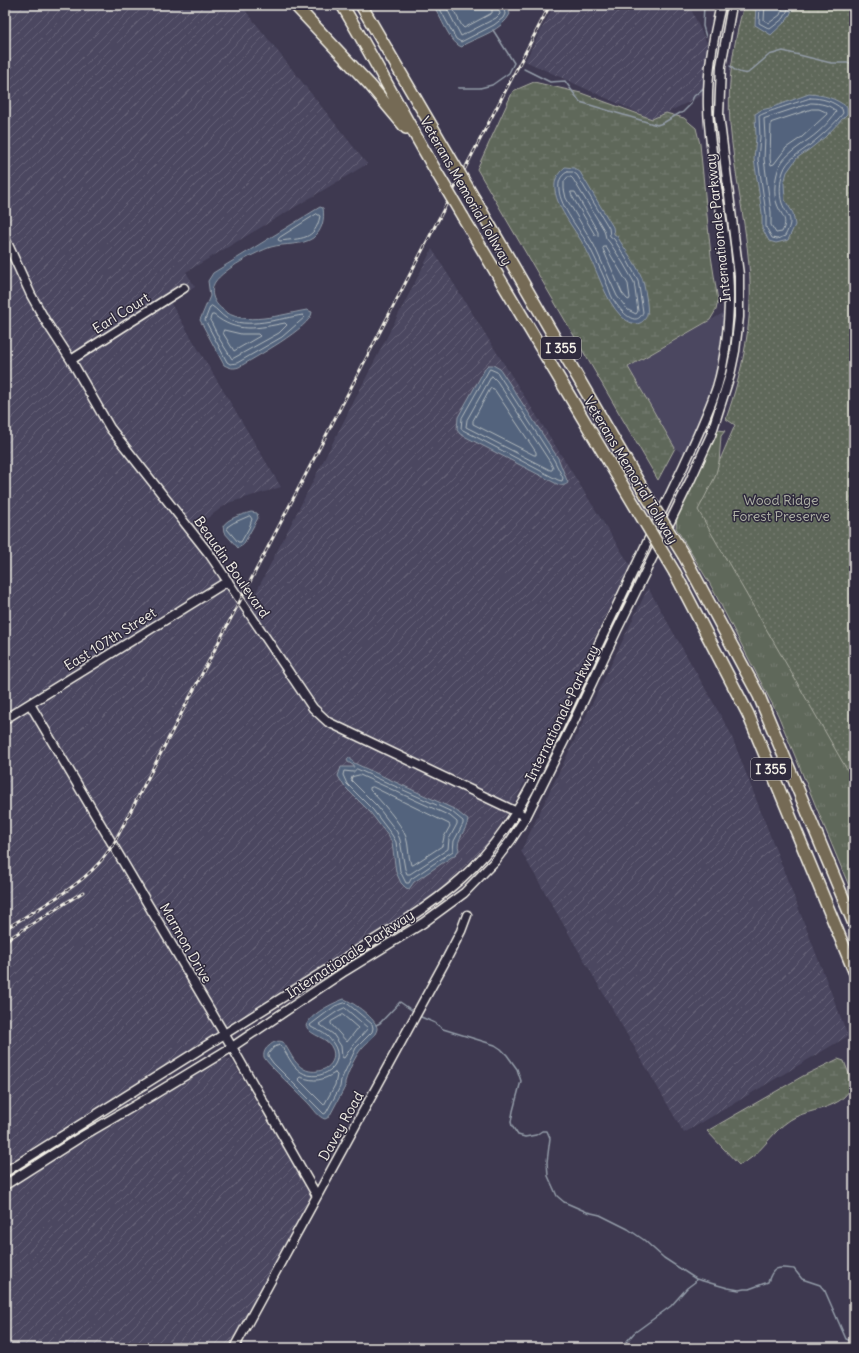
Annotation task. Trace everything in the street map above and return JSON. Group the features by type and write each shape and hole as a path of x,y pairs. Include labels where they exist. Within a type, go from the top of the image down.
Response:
{"highway":[{"path":"295,5 370,85 421,145"},
{"name":"Veterans Memorial Tollway","path":"342,5 367,46 437,173 675,573 748,714 854,971"},
{"name":"Veterans Memorial Tollway","path":"361,5 646,495 684,556 759,696 854,924"}],"street":[{"name":"Internationale Parkway","path":"5,1172 438,899 464,877 505,830 530,788 707,416 718,385 727,333 729,286 709,121 708,90 711,57 721,5"},
{"name":"Internationale Parkway","path":"5,1185 79,1138 153,1095 232,1046 295,1006 345,971 423,923 464,893 495,861 526,817 697,467 711,435 730,375 738,325 738,275 719,115 719,89 722,61 732,5"},
{"path":"711,57 722,61"},
{"name":"Beaudin Boulevard","path":"5,238 31,295 110,428 210,555 313,708 324,718 337,726 526,817"},
{"name":"Earl Court","path":"70,360 184,288"},
{"name":"East 107th Street","path":"5,720 228,581"},
{"name":"Marmon Drive","path":"30,704 225,1034 318,1196"},
{"name":"Davey Road","path":"234,1348 447,958 461,931 467,915"}],"shaded area":[{"path":"5,5 241,5 367,164 186,272 195,287 170,302 281,487 228,503 194,528 218,556 250,604 432,249 630,565 516,799 488,844 447,884 405,916 5,1168"},
{"path":"554,5 689,5 710,50 705,94 652,119 525,61"},
{"path":"725,312 717,373 701,421 685,455 675,448 628,367"},
{"path":"648,588 730,732 848,1036 684,1133 521,851"},
{"path":"220,1058 231,1060 234,1064 311,1196 310,1201 292,1235 228,1348 5,1348 5,1188 101,1128"}],"green space":[{"name":"Wood Ridge Forest Preserve","path":"744,5 854,5 854,782 698,510 715,477 719,462 735,425 726,419 746,344 750,305 749,265 732,142 729,109 730,79 734,49"},
{"path":"534,82 581,93 652,119 666,113 684,118 696,128 700,144 711,256 718,301 716,310 710,320 628,367 675,448 658,480 477,169 513,91"},
{"path":"719,430 725,431 721,436 719,462 726,466 854,486 854,898 778,715 710,584 676,528 677,517 716,433"},
{"path":"838,1059 844,1061 851,1079 852,1088 846,1095 841,1100 833,1104 802,1114 790,1120 783,1125 753,1156 739,1165 707,1131 803,1076"}],"water":[{"path":"436,5 506,5 510,14 502,24 462,47 454,41 447,31 436,10"},
{"path":"756,5 795,5 787,20 771,35 755,25"},
{"path":"809,94 820,95 838,101 847,107 847,114 825,137 797,158 787,172 784,183 785,200 793,213 795,225 788,240 776,243 769,241 762,228 762,213 754,159 756,137 755,114 761,110"},
{"path":"565,167 574,168 580,172 613,227 614,234 617,236 640,272 646,296 647,311 644,321 638,324 623,318 610,302 586,249 559,205 555,190 555,183 558,175"},
{"path":"320,207 323,208 324,216 319,232 313,238 308,241 271,247 257,253 225,272 215,282 212,290 213,297 219,307 231,315 252,319 307,310 312,312 302,326 268,350 239,367 232,368 224,365 200,320 210,296 208,281 213,273"},
{"path":"488,365 493,365 500,369 558,458 568,483 567,484 557,484 460,434 457,430 458,417"},
{"path":"251,512 257,513 258,518 243,545 238,548 224,532 223,526 231,519"},
{"path":"349,757 354,763 454,809 468,820 459,842 459,850 456,854 414,882 409,889 401,883 396,872 392,843 389,837 370,812 344,786 338,776 341,767 354,767 347,760"},
{"path":"344,999 359,1007 369,1016 374,1021 377,1029 373,1037 362,1048 352,1064 345,1082 345,1087 329,1117 325,1119 318,1115 271,1066 264,1057 264,1053 272,1043 281,1041 297,1064 304,1069 309,1071 320,1071 325,1068 332,1061 334,1056 331,1045 324,1039 308,1030 306,1026 312,1017 317,1013"}],"waterway":[{"path":"704,5 703,26 706,37"},
{"path":"458,88 480,88 492,85 509,73 514,63 493,30"},
{"path":"730,66 738,72 748,73 769,55 783,51 831,63 854,63"},
{"path":"524,69 550,82 565,81 580,102 657,125 682,113 690,105 694,96 705,87"},
{"path":"376,1025 380,1023 400,1002 413,1011"},
{"path":"421,1017 435,1023 443,1029 495,1045 507,1055 517,1069 521,1081 513,1111 511,1122 512,1126 518,1135 525,1137 536,1135 542,1131 547,1131 550,1138 547,1162 548,1176 557,1196 564,1202 587,1212 600,1215 628,1229 644,1240 664,1258 696,1279 728,1288 739,1290 749,1289 768,1282 774,1270 780,1268 794,1269 802,1279 820,1285 825,1291 846,1339 854,1342"},
{"path":"621,1348 634,1333 671,1306 687,1288 695,1282 696,1279"}],"railway":[{"path":"5,929 67,891 89,873 113,845 550,5"},
{"path":"5,941 83,892"}]}
